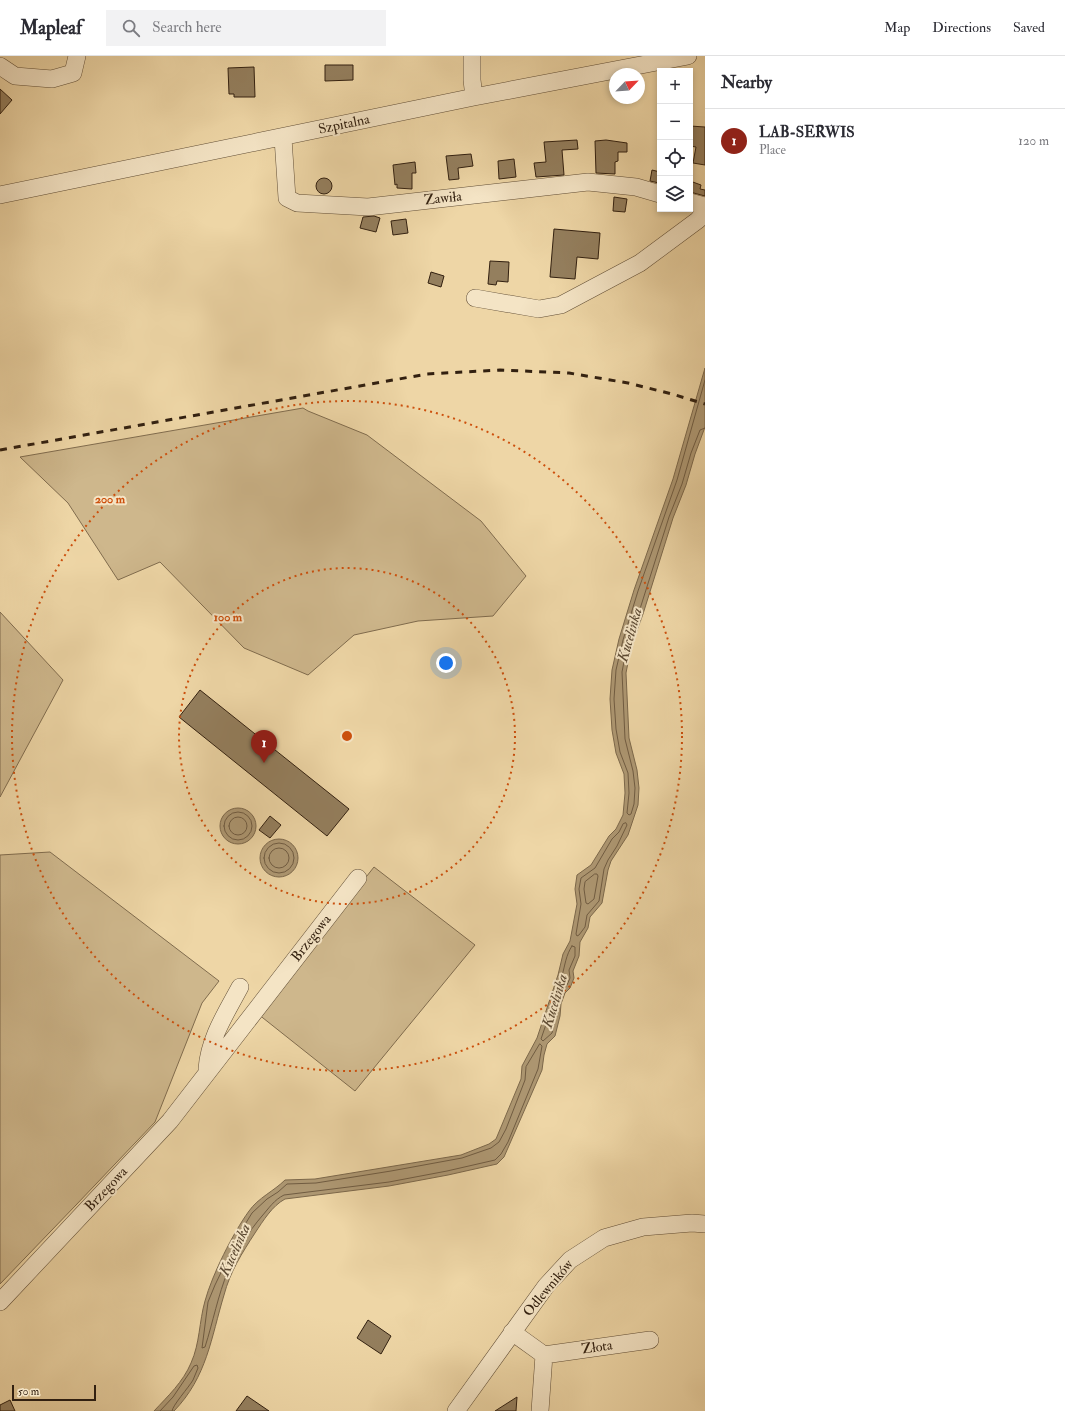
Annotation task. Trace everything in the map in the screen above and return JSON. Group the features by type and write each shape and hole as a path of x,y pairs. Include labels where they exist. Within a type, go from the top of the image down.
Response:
{"street":[{"path":"0,66 15,76 52,79 73,73 77,56"},
{"path":"472,56 474,97"},
{"name":"Szpitalna","path":"0,196 474,97 688,56"},
{"name":"Zawiła","path":"282,138 288,198 297,203 368,207 588,182 636,187 657,193"},
{"path":"693,203 705,206"},
{"path":"475,298 539,309 561,305 640,263 698,220 705,210"},
{"name":"Brzegowa","path":"0,1302 170,1121 358,878"},
{"name":"Brzegowa","path":"206,1073 207,1059 215,1034 240,987"},
{"name":"Odlewników","path":"456,1411 546,1286 565,1265 577,1255 604,1238 643,1227 692,1223 705,1224"},
{"path":"512,1332 544,1355 540,1411"},
{"name":"Złota","path":"544,1355 650,1340"}],"shaded area":[{"path":"303,408 367,435 481,521 526,576 493,616 418,621 354,635 308,675 244,648 160,562 118,580 68,503 20,457"},
{"path":"0,612 63,680 0,797"},
{"path":"50,852 219,981 202,1003 155,1122 0,1284 0,855"},
{"path":"374,867 475,945 355,1091 258,1014"}],"water":[{"name":"Kucelinka","path":"705,368 705,427 686,485 673,518 631,647 626,673 629,738 637,770 639,788 638,805 628,835 611,861 602,903 590,917 588,928 580,942 579,956 573,971 574,978 570,988 565,993 561,1004 560,1016 555,1036 547,1044 542,1070 504,1157 497,1164 448,1175 389,1186 285,1199 280,1202 261,1224 233,1271 211,1342 201,1371 194,1385 174,1411 154,1411 175,1388 188,1370 198,1340 205,1301 218,1267 243,1220 261,1198 285,1180 315,1179 461,1155 489,1144 496,1139 521,1079 522,1066 537,1038 558,975 563,954 570,941 577,904 575,889 577,875 591,865 609,836 616,829 623,815 625,793 624,774 616,753 612,730 610,699 612,670 619,639 634,590 673,479"},
{"path":"238,808 251,813 256,826 251,839 238,844 225,839 220,826 225,813"},
{"path":"279,839 292,845 298,858 292,871 279,877 266,871 260,858 266,845"}],"building":[{"path":"325,65 353,65 353,80 325,81"},
{"path":"254,67 255,97 234,97 234,94 229,94 228,68"},
{"path":"0,89 12,100 0,114"},
{"path":"693,126 705,127 705,165 693,163 696,147 693,146"},
{"path":"577,140 578,149 562,150 564,175 536,177 534,163 546,162 544,142"},
{"path":"606,140 627,143 627,152 618,152 618,161 615,162 615,174 596,173 595,141"},
{"path":"471,154 473,166 458,168 459,179 449,180 446,156"},
{"path":"514,159 516,177 499,179 498,161"},
{"path":"415,162 416,173 412,173 412,189 397,188 397,184 395,185 393,165"},
{"path":"652,170 657,171 657,183 650,181"},
{"path":"324,178 330,180 332,186 330,192 324,194 318,192 316,186 318,180"},
{"path":"693,182 701,185 700,189 705,190 705,196 693,193"},
{"path":"614,197 627,199 625,212 613,211"},
{"path":"374,216 380,218 376,232 360,228 363,217"},
{"path":"406,219 408,233 393,235 391,221"},
{"path":"554,229 600,233 598,259 577,257 575,279 550,277"},
{"path":"490,261 509,262 508,282 497,281 496,285 488,284"},
{"path":"431,272 444,276 441,287 428,283"},
{"path":"200,690 349,809 327,836 179,717"},
{"path":"270,816 281,825 270,838 259,830"},
{"path":"368,1320 391,1336 381,1354 357,1338"},
{"path":"247,1396 269,1411 236,1411"},
{"path":"517,1397 516,1411 495,1411"},
{"path":"10,1400 15,1411 0,1411 0,1405"}],"railway":[{"path":"0,450 427,374 500,370 569,373 628,383 705,404"}],"place":[{"name":"LAB-SERWIS","path":"264,763"}]}
